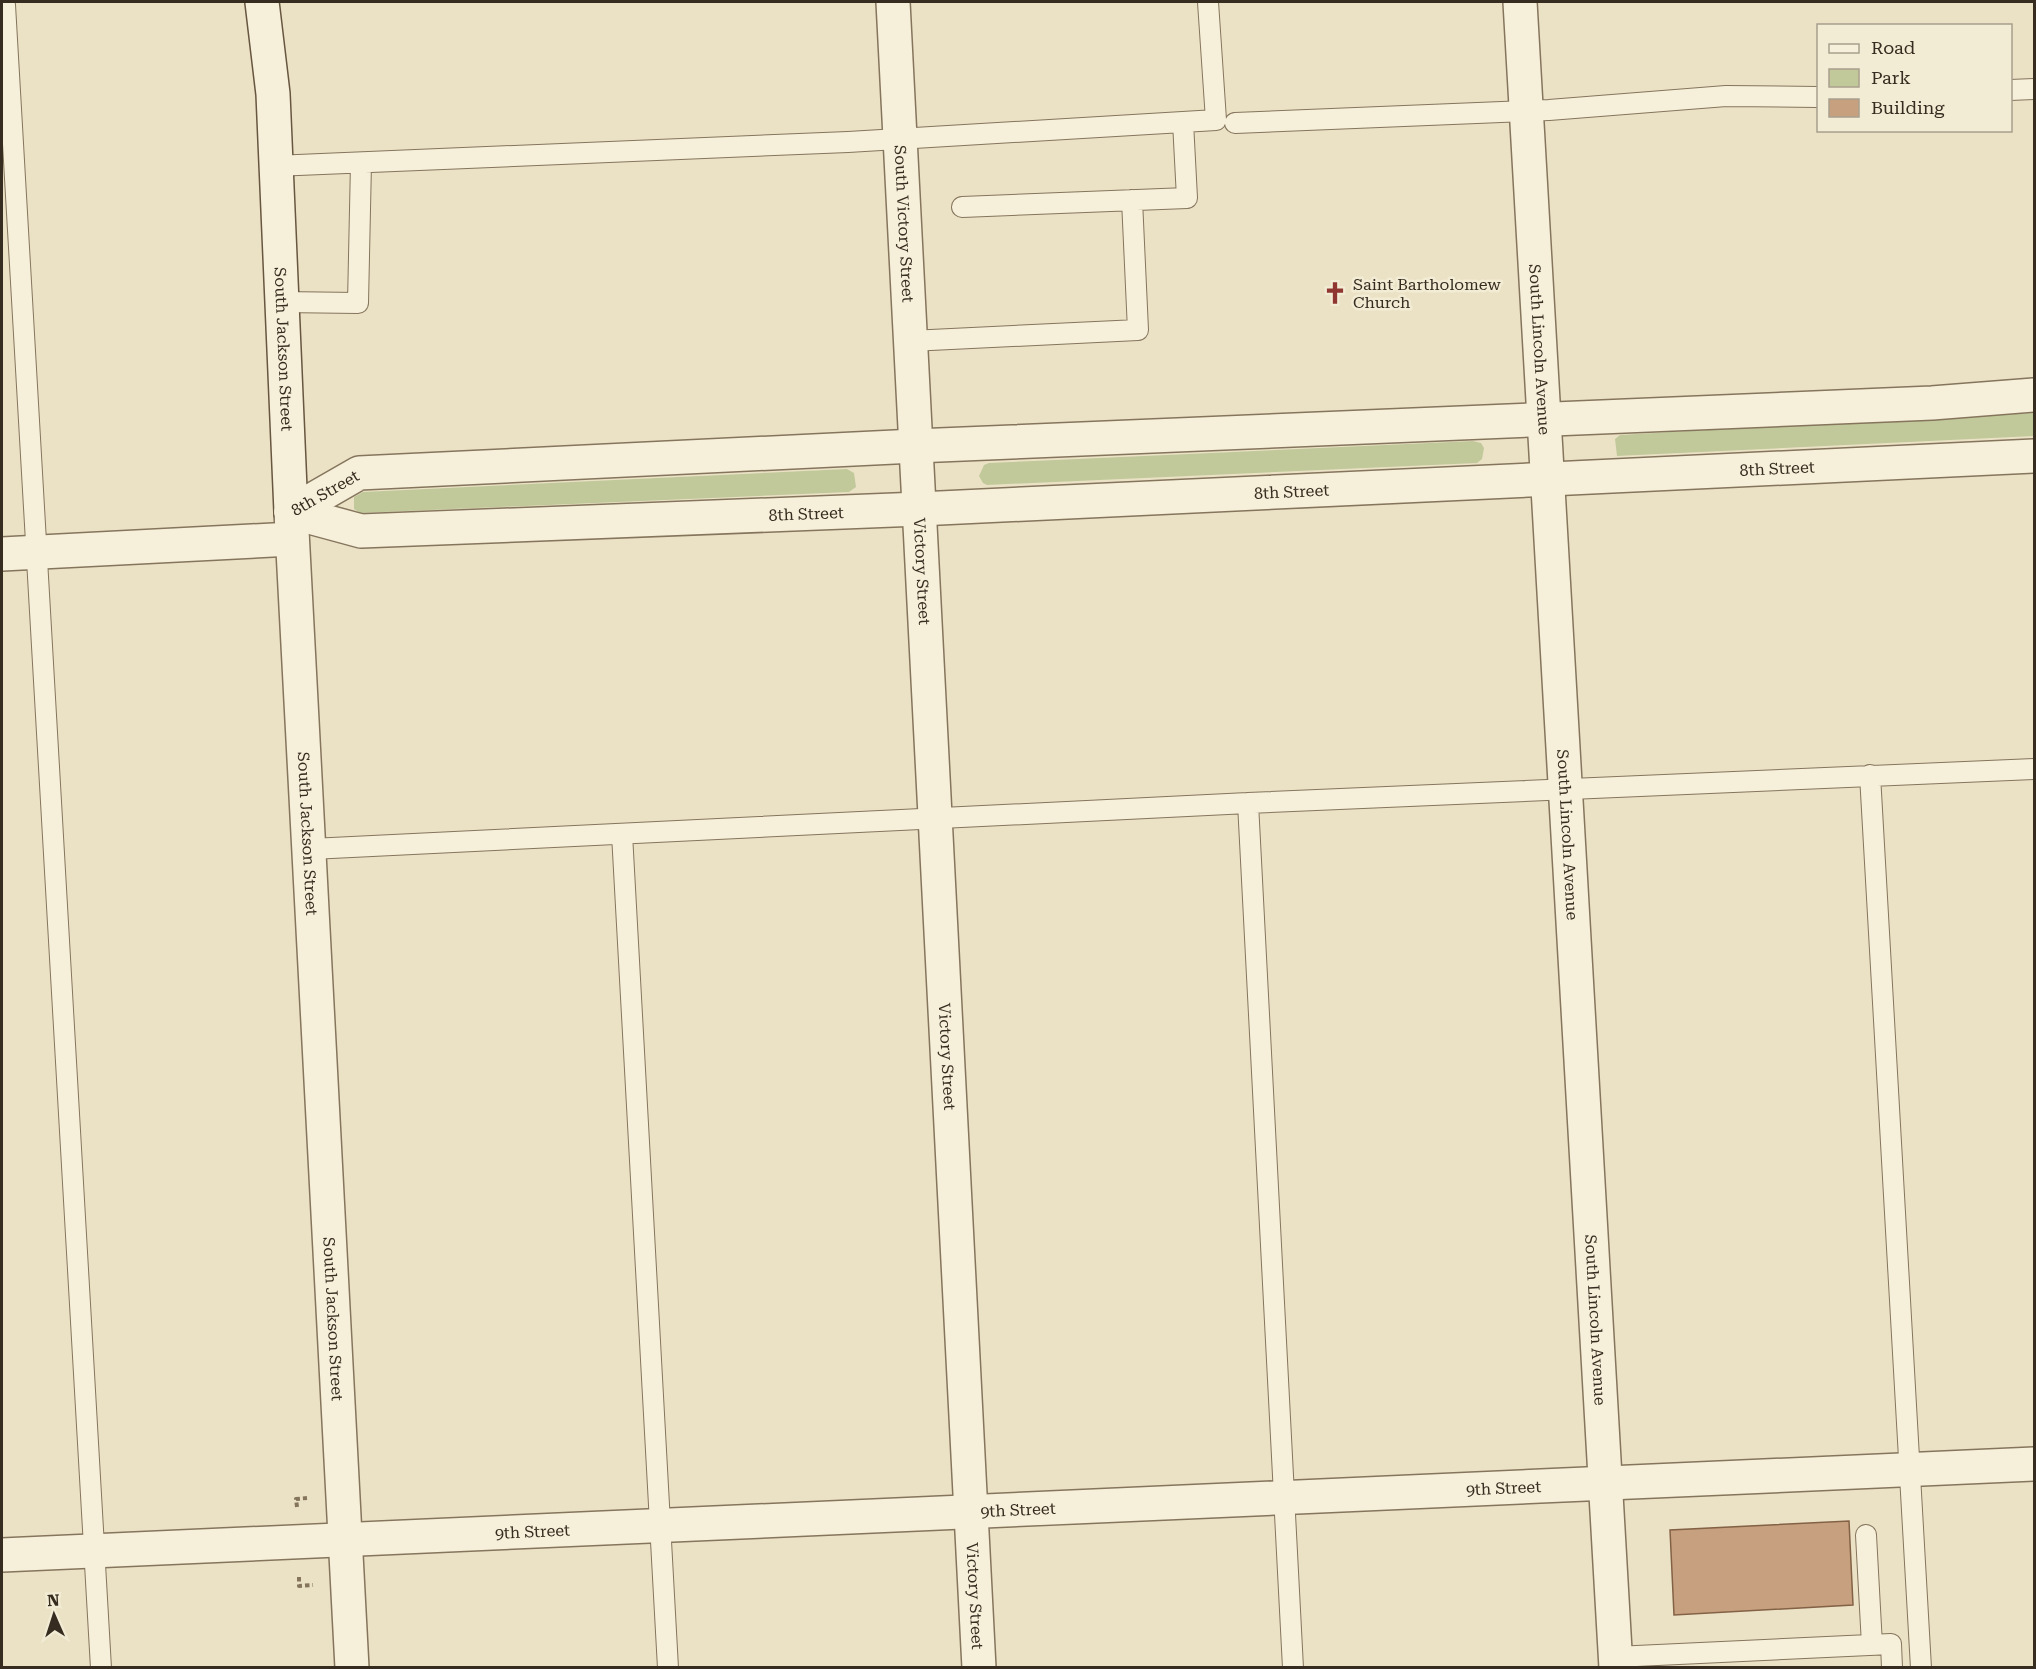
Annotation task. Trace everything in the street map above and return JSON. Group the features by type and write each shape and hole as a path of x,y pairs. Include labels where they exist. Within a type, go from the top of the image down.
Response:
{"street":[{"name":"South Jackson Street","path":"262,2 273,94 274,166 291,525 352,1668"},
{"name":"South Victory Street","path":"893,2 915,446"},
{"name":"South Lincoln Avenue","path":"1520,2 1607,1483 1615,1662"},
{"name":"8th Street","path":"291,525 359,473 915,446 1932,403 2034,395"},
{"name":"Victory Street","path":"915,446 979,1668"},
{"name":"8th Street","path":"2,554 291,525 361,531 919,509 2034,456"},
{"name":"9th Street","path":"2,1555 2034,1464"}],"lane":[{"path":"274,166 899,140 1216,120 1208,2"},
{"path":"5,5 101,1668"},
{"path":"2012,90 2034,89"},
{"path":"1234,123 1526,111 1726,96 1817,97"},
{"path":"962,207 1186,198 1183,122"},
{"path":"280,302 358,303 361,163"},
{"path":"910,341 1138,330 1132,200"},
{"path":"310,849 1248,803 2034,769"},
{"path":"1870,775 1921,1668"},
{"path":"1248,803 1293,1668"},
{"path":"622,834 668,1668"},
{"path":"1866,1535 1872,1645"},
{"path":"1615,1662 1891,1644 1892,1668"}],"green space":[{"path":"2034,413 2034,436 1617,456 1615,439 1620,435"},
{"path":"1473,441 1481,443 1484,448 1482,459 1477,463 987,485 979,476 984,465 989,463"},
{"path":"847,469 854,473 856,487 849,492 360,513 354,509 354,497 363,492"}],"building":[{"path":"1849,1521 1853,1605 1674,1615 1670,1530"}],"place":[{"name":"Saint Bartholomew Church","path":"1335,293"}]}
